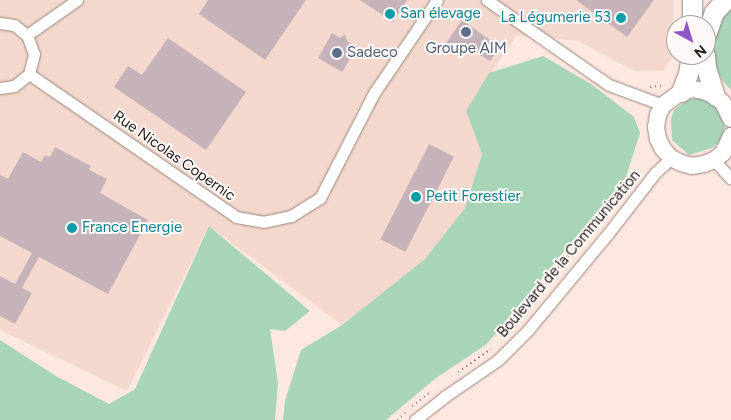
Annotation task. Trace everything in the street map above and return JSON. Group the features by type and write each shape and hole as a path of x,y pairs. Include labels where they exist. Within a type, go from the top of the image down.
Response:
{"main road":[{"path":"692,0 692,15"},
{"path":"713,15 726,0"},
{"path":"681,92 689,65"},
{"path":"706,65 715,96"}],"street":[{"path":"28,35 77,0"},
{"name":"Rue Nicolas Copernic","path":"29,74 236,217 263,222 291,216 320,198 374,93 437,0"},
{"path":"487,0 608,85 663,105"},
{"path":"0,23 14,25 28,35 34,54 29,74 14,86 0,88"},
{"path":"731,119 723,103 715,96 698,90 681,92 663,105 656,127 658,139 663,149 671,158 692,166 714,160 723,153 731,136"},
{"name":"Boulevard de la Communication","path":"415,420 444,397 498,360 528,330 608,235 655,173 671,158"},
{"path":"714,160 731,179"}],"path":[{"path":"514,327 561,264 621,197"},
{"path":"457,373 496,346"},
{"path":"397,420 435,389"}],"shaded area":[{"path":"0,0 673,0 673,15 666,15 667,65 663,71 634,71 578,41 517,35 466,111 482,154 465,208 425,259 342,325 209,226 127,391 0,330"}],"green space":[{"path":"731,5 731,90 722,80 715,65 717,29 726,8"},
{"path":"543,56 591,84 634,117 640,133 626,177 487,344 436,378 386,420 283,420 285,401 301,350 342,325 425,259 465,208 482,154 466,111 489,73"},
{"path":"698,98 710,101 719,108 725,127 721,140 712,148 689,155 672,140 671,119 674,110 687,100"},
{"path":"209,226 310,311 285,331 270,329 278,383 275,420 0,420 0,340 56,376 109,404 135,389"}],"building":[{"path":"208,0 306,0 265,60 199,14"},
{"name":"San élevage","path":"360,0 407,0 393,22"},
{"name":"La Légumerie 53","path":"576,0 654,0 627,37"},
{"name":"Groupe AIM","path":"462,20 500,47 490,61 460,43 453,53 444,46"},
{"name":"Sadeco","path":"332,33 340,38 345,34 347,41 357,48 342,72 318,58"},
{"path":"168,38 246,92 206,150 114,87 128,66 142,75"},
{"name":"Petit Forestier","path":"429,144 454,157 405,252 380,239"},
{"name":"France Energie","path":"55,147 91,166 89,170 107,179 100,193 148,220 108,294 39,257 22,288 32,293 15,324 0,316 0,276 15,284 32,253 0,236 0,175 8,179 23,152 41,162 45,155 50,157"}],"place":[{"name":"San élevage","path":"390,14"},
{"name":"La Légumerie 53","path":"621,18"},
{"name":"Groupe AIM","path":"466,32"},
{"name":"Sadeco","path":"337,53"},
{"name":"Petit Forestier","path":"416,197"},
{"name":"France Energie","path":"72,228"}]}
